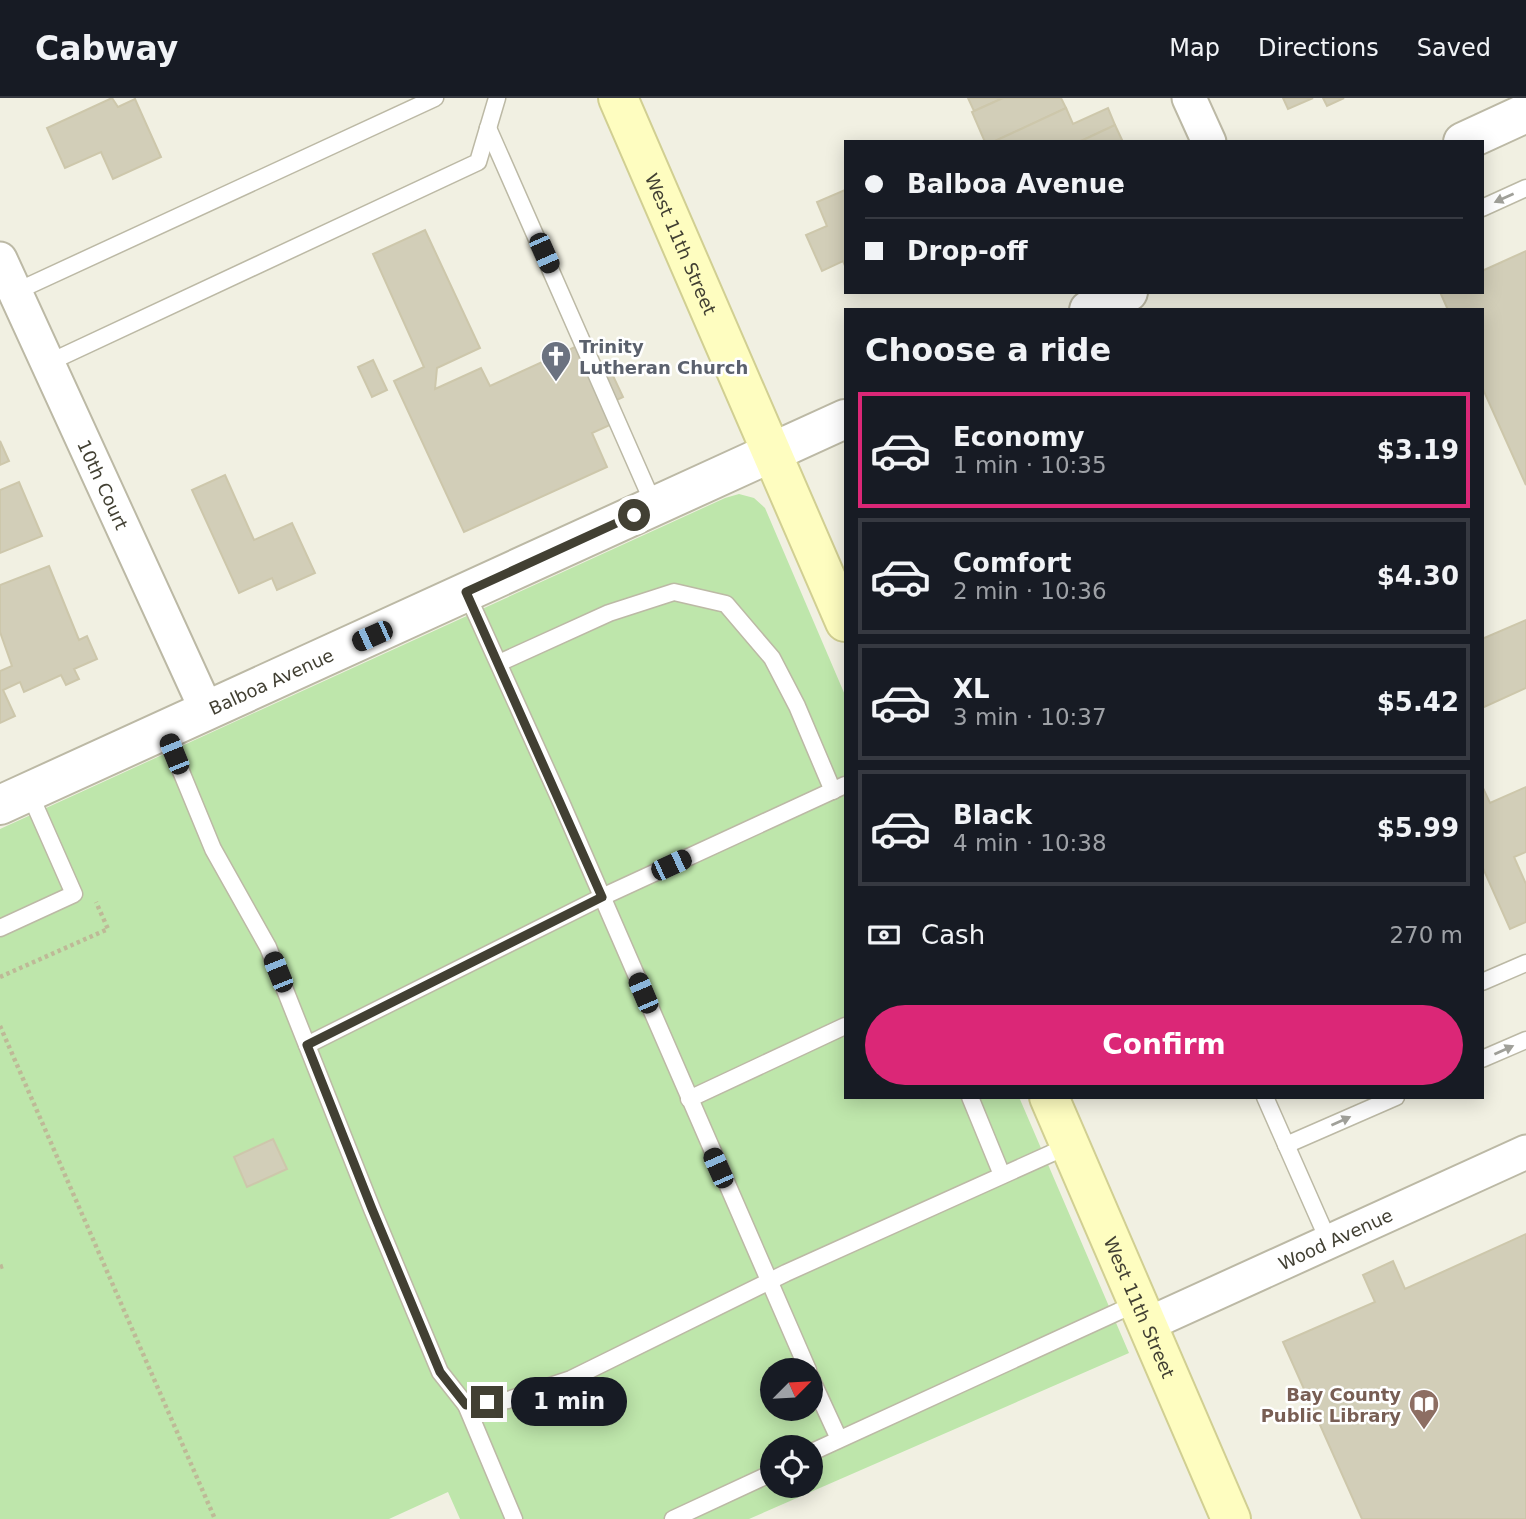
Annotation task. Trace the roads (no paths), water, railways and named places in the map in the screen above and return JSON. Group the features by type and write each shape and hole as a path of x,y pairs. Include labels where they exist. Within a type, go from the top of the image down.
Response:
{"main road":[{"name":"West 11th Street","path":"618,98 844,620"},
{"name":"West 11th Street","path":"1050,1099 1231,1519"}],"street":[{"path":"1189,98 1208,140"},
{"path":"1467,140 1526,113"},
{"name":"10th Court","path":"0,259 207,711"},
{"path":"1092,308 1124,294"},
{"name":"Balboa Avenue","path":"15,798 844,419"},
{"name":"Wood Avenue","path":"1142,1314 1328,1242 1526,1153"}],"lane":[{"path":"15,292 435,98"},
{"path":"48,363 478,162 497,98"},
{"path":"488,128 654,505"},
{"path":"1484,207 1526,188"},
{"path":"466,592 803,1358"},
{"path":"307,1045 602,897 839,788 772,658 726,604 674,592 609,613 499,663"},
{"path":"164,730 213,849 268,947 440,1372 466,1405 514,1519"},
{"path":"0,928 74,894 15,798"},
{"path":"1484,981 1526,963"},
{"path":"689,1099 844,1026"},
{"path":"1484,1058 1526,1040"},
{"path":"971,1099 1002,1175"},
{"path":"1266,1099 1328,1242"},
{"path":"1286,1146 1392,1099"},
{"path":"466,1405 508,1400 571,1379 768,1282 1070,1144"},
{"path":"823,1447 1142,1314"},
{"path":"823,1404 839,1439"},
{"path":"673,1519 760,1479"}],"place":[{"name":"Trinity Lutheran Church","path":"556,383"},
{"name":"Bay County Public Library","path":"1424,1431"}]}
